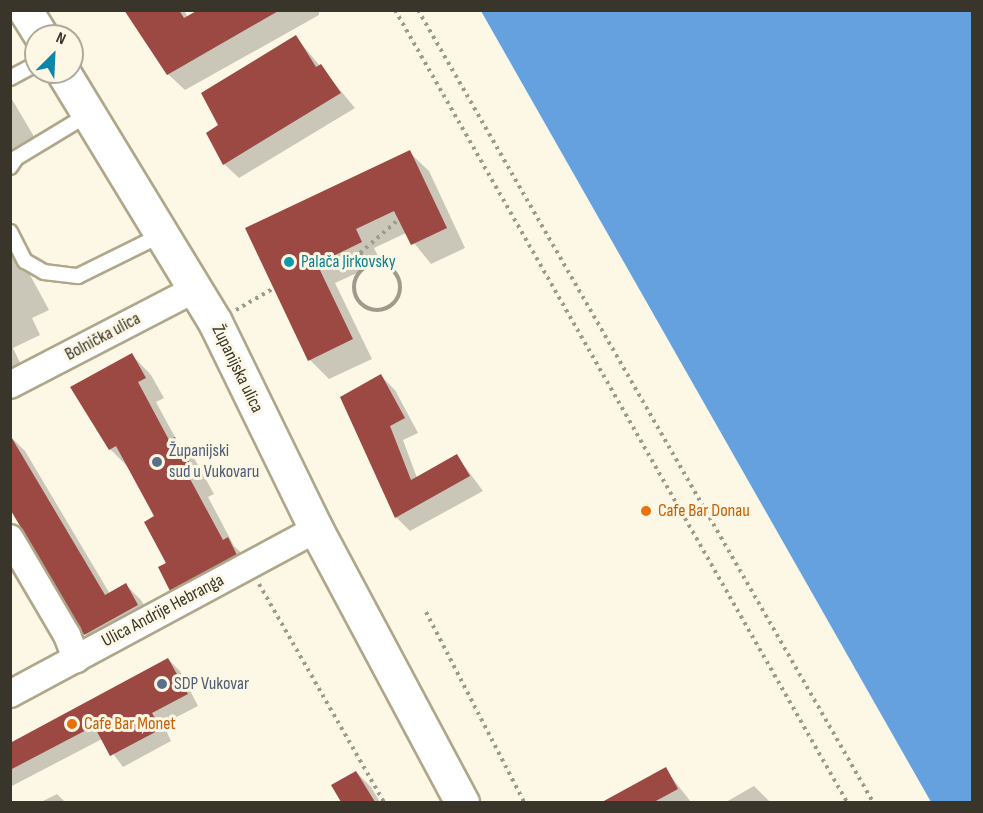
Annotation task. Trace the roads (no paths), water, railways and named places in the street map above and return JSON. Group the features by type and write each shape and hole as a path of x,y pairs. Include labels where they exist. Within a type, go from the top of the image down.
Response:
{"main road":[{"path":"25,10 33,24"},
{"name":"Županijska ulica","path":"70,84 164,234 215,322 316,529 462,802"}],"street":[{"name":"Bolnička ulica","path":"10,386 195,289"},
{"name":"Ulica Andrije Hebranga","path":"10,694 316,529"},
{"path":"10,538 67,635 76,659"}],"lane":[{"path":"10,78 24,70"},
{"path":"10,167 16,158 89,114"},
{"path":"10,232 25,261 45,272 78,276 164,234"}],"water":[{"path":"481,11 972,11 972,802 931,802"}],"place":[{"name":"Palača Jirkovsky","path":"289,262"},
{"name":"Županijski sud u Vukovaru","path":"157,462"},
{"name":"Cafe Bar Donau","path":"646,511"},
{"name":"SDP Vukovar","path":"162,684"},
{"name":"Cafe Bar Monet","path":"72,724"}]}
